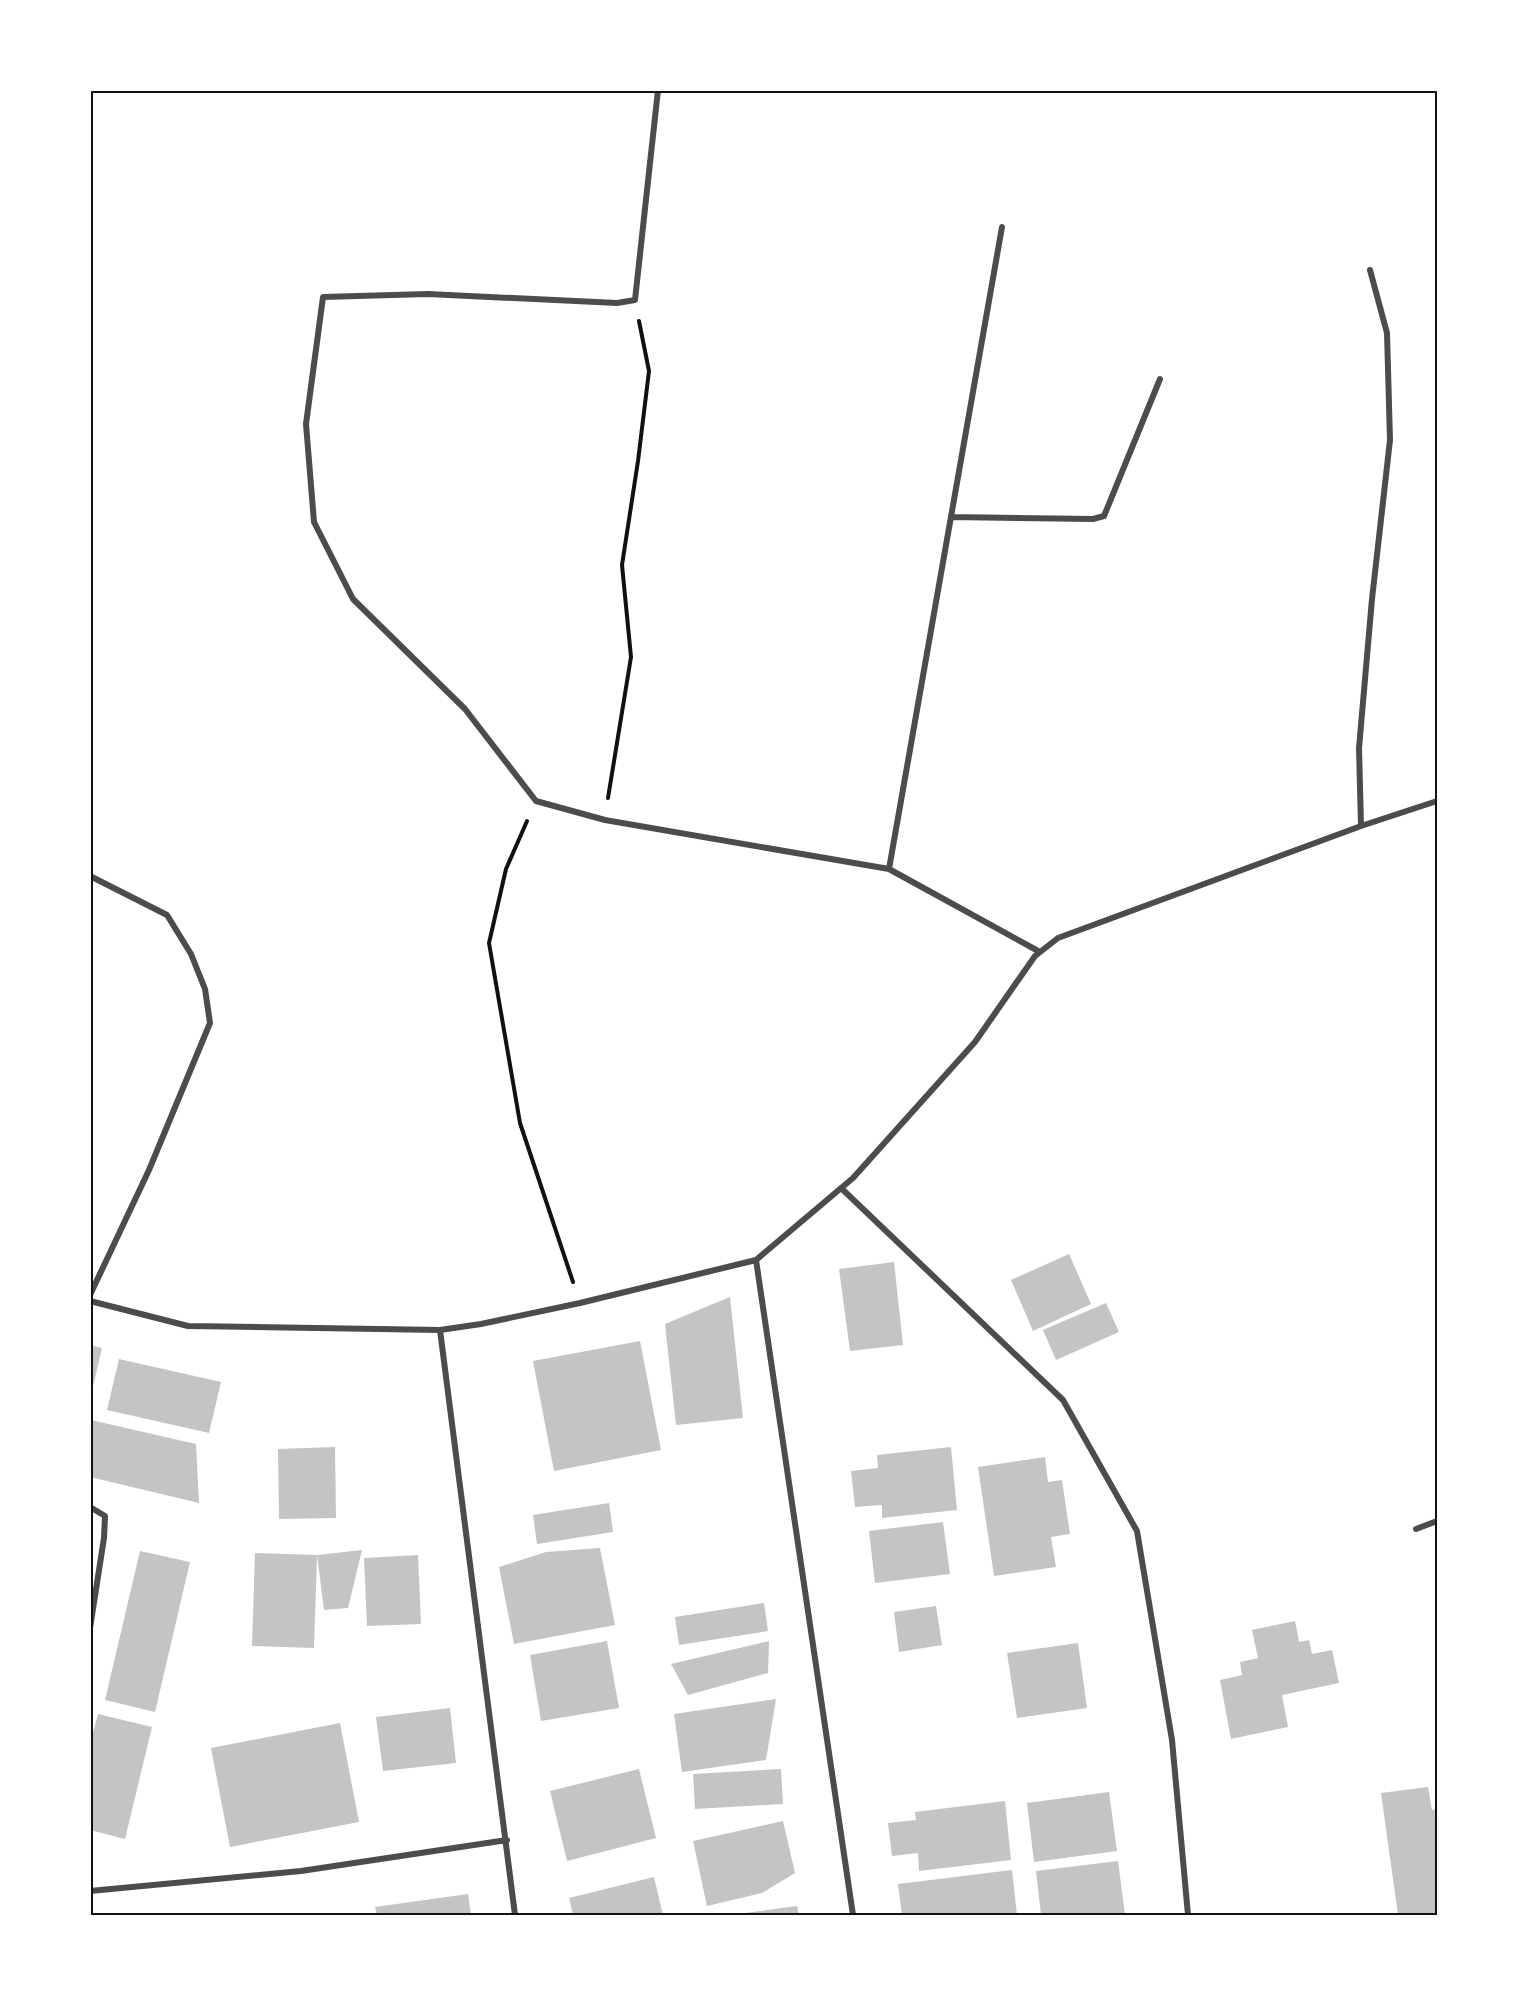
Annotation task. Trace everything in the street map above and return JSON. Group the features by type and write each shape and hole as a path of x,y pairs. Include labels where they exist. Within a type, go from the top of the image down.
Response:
{"street":[{"path":"658,90 635,300 617,303 428,294 323,297 306,424 314,522 353,599 465,709 536,801 605,820 889,869 1040,952"},
{"path":"889,869 1002,227"},
{"path":"1361,826 1359,748 1372,599 1390,440 1387,333 1370,270"},
{"path":"952,517 1093,519 1104,516 1160,379"},
{"path":"90,1301 188,1326 440,1330 481,1324 580,1303 756,1260 841,1188 975,1042 1035,956 1058,938 1361,826 1437,801"},
{"path":"90,876 167,915 191,954 205,990 210,1023 149,1170 90,1294"},
{"path":"841,1188 1063,1400 1137,1531 1172,1740 1188,1915"},
{"path":"756,1260 853,1915"},
{"path":"440,1330 515,1915"},
{"path":"90,1507 105,1516 104,1538 90,1628"},
{"path":"1416,1529 1437,1521"},
{"path":"90,1891 302,1871 507,1840"}],"path":[{"path":"605,820 631,657 622,565 649,371 635,300"},
{"path":"536,801 506,868 489,943 520,1123 580,1303"}],"building":[{"path":"1069,1254 1091,1304 1033,1331 1011,1280"},
{"path":"894,1262 903,1345 850,1351 839,1269"},
{"path":"730,1297 743,1418 676,1425 665,1324"},
{"path":"1106,1303 1119,1332 1056,1360 1043,1330"},
{"path":"640,1341 661,1450 554,1471 533,1361"},
{"path":"90,1345 102,1348 91,1395 90,1395"},
{"path":"119,1359 221,1382 209,1433 107,1410"},
{"path":"91,1420 196,1444 199,1503 90,1477"},
{"path":"335,1447 336,1518 279,1519 278,1449"},
{"path":"951,1447 957,1510 882,1518 882,1505 855,1507 851,1471 878,1468 877,1455"},
{"path":"1045,1457 1048,1482 1062,1480 1070,1534 1051,1537 1056,1567 994,1576 978,1467"},
{"path":"609,1503 613,1532 537,1544 533,1515"},
{"path":"943,1522 950,1574 875,1583 869,1531"},
{"path":"600,1548 615,1625 514,1644 499,1567 546,1552"},
{"path":"362,1550 348,1608 324,1610 317,1555"},
{"path":"140,1551 190,1562 155,1712 105,1700"},
{"path":"255,1553 317,1555 314,1648 252,1646"},
{"path":"418,1555 421,1624 367,1626 364,1558"},
{"path":"764,1603 768,1631 679,1645 675,1617"},
{"path":"936,1606 942,1645 899,1652 894,1612"},
{"path":"1295,1621 1299,1642 1309,1640 1312,1654 1332,1650 1339,1683 1282,1695 1288,1727 1231,1739 1220,1680 1242,1675 1240,1662 1258,1658 1252,1630"},
{"path":"607,1641 619,1708 541,1721 530,1655"},
{"path":"769,1641 768,1673 688,1695 671,1664"},
{"path":"1078,1643 1087,1708 1017,1718 1007,1653"},
{"path":"776,1699 766,1760 682,1772 674,1714"},
{"path":"450,1708 456,1763 383,1771 376,1717"},
{"path":"98,1714 152,1727 125,1839 90,1830 90,1744"},
{"path":"340,1723 359,1822 230,1847 211,1748"},
{"path":"639,1769 656,1838 567,1861 550,1791"},
{"path":"781,1769 783,1804 695,1809 693,1774"},
{"path":"1428,1787 1432,1810 1437,1809 1437,1915 1398,1915 1381,1793"},
{"path":"1109,1792 1117,1851 1034,1862 1027,1803"},
{"path":"1005,1801 1011,1860 919,1871 918,1853 892,1856 888,1823 916,1820 915,1812"},
{"path":"783,1821 795,1873 762,1893 707,1906 693,1841"},
{"path":"1118,1861 1125,1915 1041,1915 1036,1871"},
{"path":"1012,1870 1017,1915 902,1915 898,1884"},
{"path":"654,1877 663,1915 573,1915 569,1898"},
{"path":"468,1894 471,1915 377,1915 375,1907"},
{"path":"797,1906 799,1915 737,1915 737,1914"}]}
